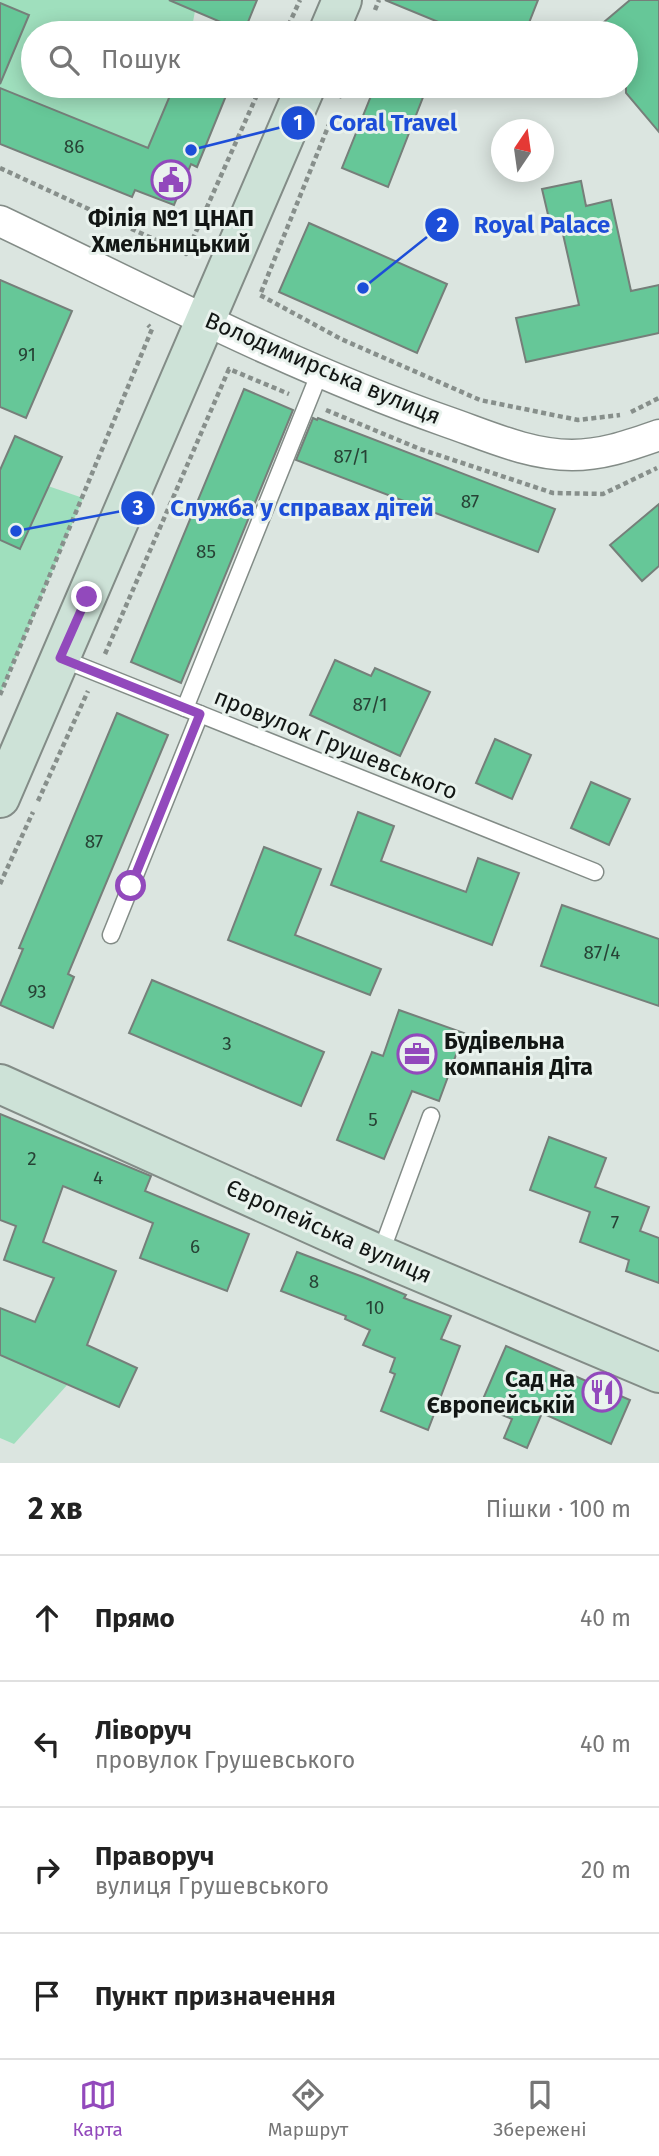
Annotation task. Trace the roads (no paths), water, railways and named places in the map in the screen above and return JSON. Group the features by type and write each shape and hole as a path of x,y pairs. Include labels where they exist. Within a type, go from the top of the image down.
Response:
{"street":[{"path":"333,21 342,0"},
{"path":"0,798 301,98"},
{"name":"Володимирська вулиця","path":"0,221 320,372 405,407 531,450 572,455 612,451 659,435"},
{"name":"Європейська вулиця","path":"0,1084 380,1255 659,1373"}],"lane":[{"path":"111,935 320,372"},
{"name":"провулок Грушевського","path":"60,658 595,872"},
{"path":"380,1255 431,1116"}],"place":[{"name":"Coral Travel","path":"191,150"},
{"name":"Філія №1 ЦНАП Хмельницький","path":"171,180"},
{"name":"Royal Palace","path":"363,288"},
{"name":"Служба у справах дітей","path":"16,531"},
{"name":"Будівельна компанія Діта","path":"417,1054"},
{"name":"Сад на Європейській","path":"602,1392"}]}
